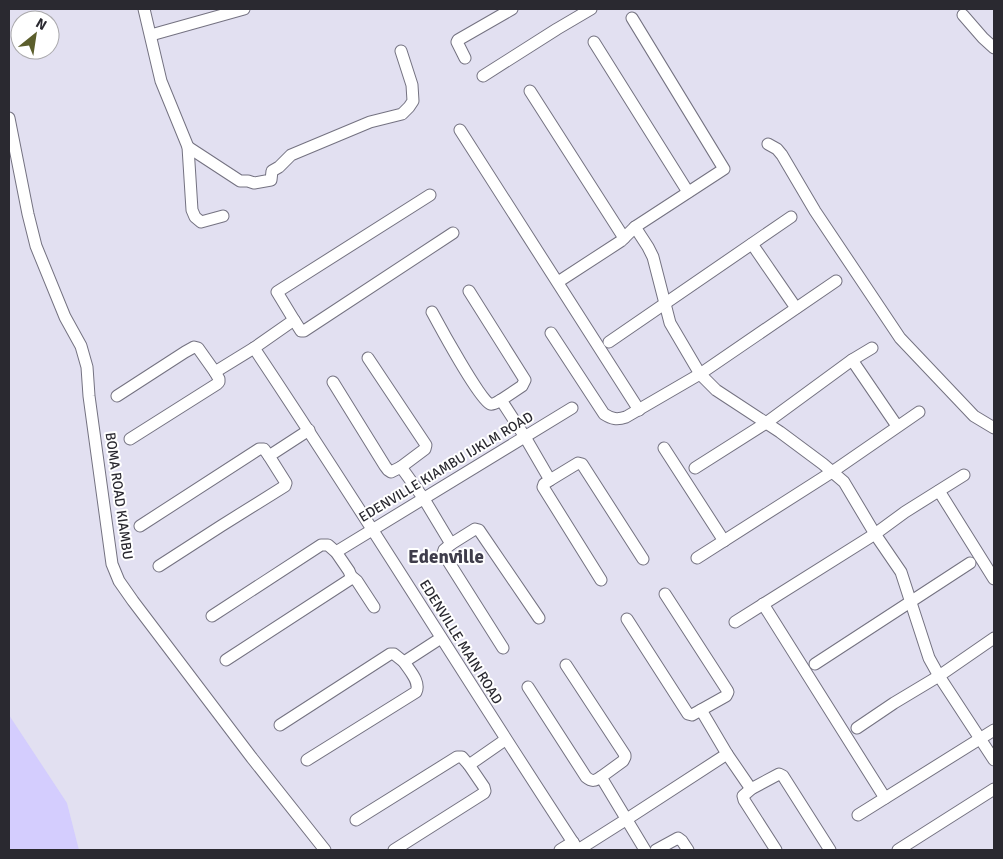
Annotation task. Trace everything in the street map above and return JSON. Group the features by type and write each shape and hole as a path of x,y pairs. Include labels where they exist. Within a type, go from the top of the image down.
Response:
{"street":[{"path":"144,9 161,81 188,146 192,210 195,217 201,222 224,216"},
{"path":"151,35 244,9"},
{"path":"465,58 458,40 512,9"},
{"path":"483,76 591,9"},
{"path":"963,15 994,48"},
{"path":"558,282 624,238 634,227 724,169 632,18"},
{"path":"594,42 688,192"},
{"path":"188,146 240,181 254,183 271,180 272,171 279,168 291,155 370,122 402,114 413,101 412,85 401,51"},
{"path":"530,91 624,238"},
{"name":"BOMA ROAD KIAMBU","path":"9,118 36,246 65,317 81,346 87,367 89,396 115,573 132,601 325,850"},
{"path":"460,130 639,410"},
{"path":"768,144 782,155 815,211 900,338 974,416 994,428"},
{"path":"430,195 277,292 301,331 304,331 453,233"},
{"path":"609,342 791,217"},
{"path":"634,227 648,246 653,257 670,323 700,374 716,390 806,451 844,482 875,534 901,572 930,658 939,676 994,760"},
{"path":"752,244 796,308"},
{"path":"551,333 604,414 611,419 619,419 639,410 700,374 836,281"},
{"path":"432,312 476,388 485,400 494,404 522,386 525,380 469,291"},
{"path":"215,372 294,320"},
{"path":"117,396 194,347 198,348 219,379 217,384 130,439"},
{"name":"EDENVILLE MAIN ROAD","path":"254,348 309,430 440,638 575,846"},
{"path":"695,468 766,423 852,360 872,348"},
{"path":"333,382 388,470 391,472 400,468 425,449 426,445 368,358"},
{"path":"852,360 897,426"},
{"path":"501,400 550,480"},
{"name":"EDENVILLE KIAMBU IJKLM ROAD","path":"336,552 572,408"},
{"path":"697,558 832,472 919,412"},
{"path":"270,456 309,430"},
{"path":"664,448 724,541"},
{"path":"140,526 259,449 264,450 270,456 286,483 285,486 159,566"},
{"path":"601,580 543,487 544,484 578,463 582,464 643,559"},
{"path":"400,468 424,499 451,544"},
{"path":"735,622 875,534 905,512 964,475"},
{"path":"939,491 994,579"},
{"path":"503,648 443,553 451,544 475,529 479,530 539,618"},
{"path":"212,616 321,546 328,545 336,552 374,607"},
{"path":"815,664 970,563"},
{"path":"226,660 349,580 351,576"},
{"path":"627,619 688,714 692,715 726,696 728,692 664,594"},
{"path":"763,604 885,798"},
{"path":"404,662 440,638"},
{"path":"857,728 939,676 994,638"},
{"path":"280,724 390,654 394,654 404,662 418,684 416,692 307,760"},
{"path":"528,687 586,777 595,781 623,761 625,755 566,665"},
{"path":"701,710 727,754 751,789"},
{"path":"858,814 994,730"},
{"path":"469,765 506,740"},
{"path":"560,850 575,846 627,819 727,754"},
{"path":"356,820 457,757 462,757 484,787 484,793 394,850"},
{"path":"776,850 744,800 744,796 751,789 779,774 782,774 830,850"},
{"path":"601,777 645,850"},
{"path":"898,850 994,789"},
{"path":"656,850 678,838 688,850"}],"shaded area":[{"path":"9,715 67,803 79,850 9,850"}],"district":[{"name":"Edenville","path":"446,557"}]}
